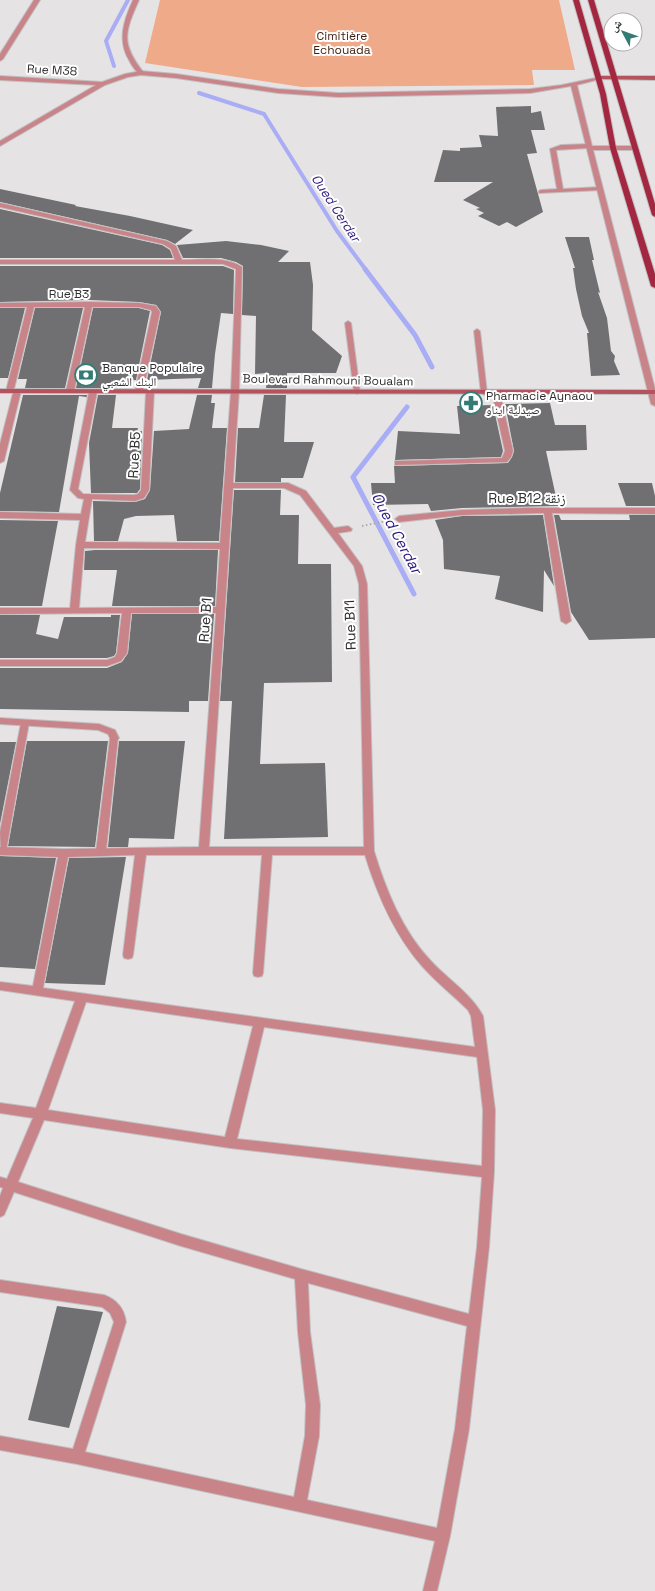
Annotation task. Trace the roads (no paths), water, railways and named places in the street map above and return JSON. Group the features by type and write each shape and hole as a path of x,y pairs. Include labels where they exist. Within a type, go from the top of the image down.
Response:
{"main road":[{"path":"576,0 598,78 613,148 655,286"},
{"path":"591,0 655,215"}],"street":[{"path":"0,59 37,0"},
{"path":"0,144 104,84 114,79 141,73 176,76 278,91 338,95 524,91 574,85 598,78 655,78"},
{"name":"Rue M38","path":"0,78 104,84"},
{"path":"574,85 655,404"},
{"path":"589,147 635,148"},
{"path":"0,205 165,242 175,247 179,263 0,262"},
{"name":"Rue B1","path":"179,263 223,262 234,264 240,268 235,391 204,851"},
{"path":"70,391 89,304"},
{"name":"Rue B3","path":"0,305 89,304 139,305 153,308 156,312 139,391"},
{"path":"0,461 31,305"},
{"name":"Boulevard Rahmouni Boualam","path":"0,391 408,393 653,392"},
{"name":"Rue B5","path":"93,392 74,490 79,495 136,498 144,494 146,490 150,392"},
{"path":"398,463 504,460 509,451 496,393"},
{"name":"Rue B11","path":"228,486 285,486 295,488 303,493 358,566 363,584 369,851 379,883 405,936 426,963 472,1007 477,1016 488,1110 488,1172 483,1246 473,1321 462,1429 443,1536 430,1591"},
{"path":"74,610 80,545 88,496"},
{"name":"Rue B12 زنقة","path":"399,519 427,514 484,511 655,511"},
{"path":"548,511 566,621"},
{"path":"0,515 84,517"},
{"path":"331,531 348,529"},
{"path":"80,545 224,546"},
{"path":"0,611 220,610"},
{"path":"0,664 107,663 116,661 122,653 127,611"},
{"path":"0,721 99,727 112,732 114,738"},
{"path":"0,851 64,853 101,851 369,851"},
{"path":"128,954 141,851"},
{"path":"258,973 267,852"},
{"path":"37,992 64,853"},
{"path":"0,986 482,1053"},
{"path":"0,1211 5,1183 40,1115 82,998"},
{"path":"230,1144 259,1023"},
{"path":"0,1108 230,1144 488,1172"},
{"path":"5,1183 181,1240 301,1275 473,1321"},
{"path":"299,1505 312,1436 313,1405 304,1332 301,1275"},
{"path":"0,1286 104,1301 113,1306 119,1313 120,1322 77,1457"},
{"path":"0,1443 77,1457 443,1536"}],"lane":[{"path":"136,0 125,28 125,42 126,54 141,73"},
{"path":"560,191 553,150 561,146 589,147"},
{"path":"541,192 600,189"},
{"path":"348,323 357,392"},
{"path":"477,331 484,393"},
{"path":"0,851 25,723"},
{"path":"101,851 114,738"}],"waterway":[{"name":"Oued Cerdar","path":"114,66 106,41 128,0"},
{"name":"Oued Cerdar","path":"199,93 264,114 337,231 366,270"},
{"name":"Oued Cerdar","path":"365,269 415,335 432,367"},
{"name":"Oued Cerdar","path":"407,407 353,477 414,594"}],"place":[{"name":"Banque Populaire البنك الشعبي","path":"86,375"},
{"name":"Pharmacie Aynaou صيدلية ايناو","path":"471,403"}],"park label":[{"name":"Cimitière Echouada","path":"342,43"}]}
